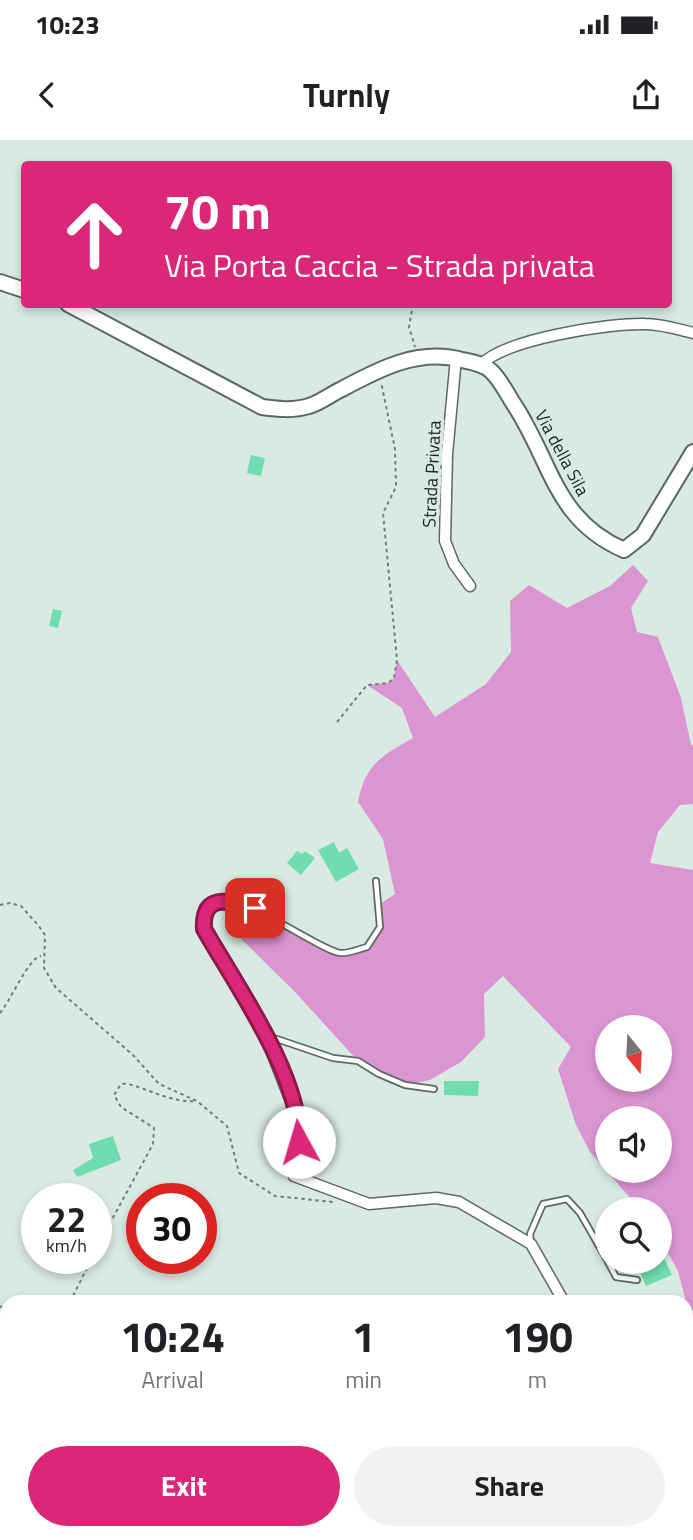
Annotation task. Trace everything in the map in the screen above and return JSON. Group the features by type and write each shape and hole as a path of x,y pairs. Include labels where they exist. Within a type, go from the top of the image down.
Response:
{"main road":[{"path":"0,282 21,289"},
{"path":"76,308 262,407 282,410 310,406 378,371 421,356 456,358 481,365"},
{"name":"Via della Sila","path":"481,365 492,372 520,414 548,474 573,513 600,540 624,550 643,535 693,452"}],"street":[{"path":"481,365 494,353 513,346 616,325 664,325 693,333"},
{"name":"Strada Privata","path":"456,358 447,454 445,541 454,564 470,586"},
{"path":"265,1035 293,1098 298,1119 295,1177 356,1201 393,1204 436,1198 459,1202 531,1244 560,1295"}],"lane":[{"path":"376,881 380,927 367,947 342,954 312,943 255,908 224,900 210,905 204,914 204,929 265,1035 323,1055 358,1061 405,1085 434,1089"},
{"path":"531,1244 530,1234 543,1204 567,1199 580,1213 595,1239"},
{"path":"614,1274 616,1277 637,1280"}],"path":[{"path":"412,308 409,327 414,345 421,356"},
{"path":"337,722 367,685 388,683 394,678 397,660 383,513 396,487 395,449 378,371"},
{"path":"0,905 10,903 29,912 45,935 43,956 48,977 56,988 133,1055 159,1084 197,1101 227,1126 239,1172 253,1184 275,1196 292,1200 310,1199 349,1206 356,1201"},
{"path":"0,1013 17,991 32,961 37,955 43,956"},
{"path":"112,1220 153,1144 154,1128 121,1107 114,1095 121,1084 130,1083 170,1100 197,1101"},
{"path":"74,1295 84,1274"}],"shaded area":[{"path":"633,565 648,581 631,608 637,632 658,637 681,698 693,745 693,804 680,805 658,832 650,863 693,870 693,1295 684,1295 678,1271 672,1260 672,1197 629,1197 617,1183 672,1183 672,1106 595,1106 595,1158 576,1125 558,1069 571,1047 503,976 484,994 485,1037 461,1062 430,1080 405,1085 358,1061 295,992 226,924 224,900 255,908 312,943 342,953 367,947 380,927 380,904 395,894 383,839 358,802 365,779 376,763 413,738 402,708 367,685 388,683 394,678 397,660 435,717 486,684 511,652 510,601 529,585 567,608 610,586"}],"building":[{"path":"251,455 265,458 261,476 247,473"},
{"path":"53,609 62,611 58,628 49,626"},
{"path":"334,842 339,853 347,848 359,869 336,882 318,850"},
{"path":"297,851 302,854 305,851 315,858 301,875 287,863"},
{"path":"444,1081 479,1081 478,1096 444,1095"},
{"path":"113,1136 121,1160 77,1177 73,1170 93,1158 89,1144"},
{"path":"641,1274 672,1275 646,1286"}],"route":[{"path":"255,908 224,900 210,905 204,914 204,929 265,1035 293,1098 298,1119 299,1142"}]}
